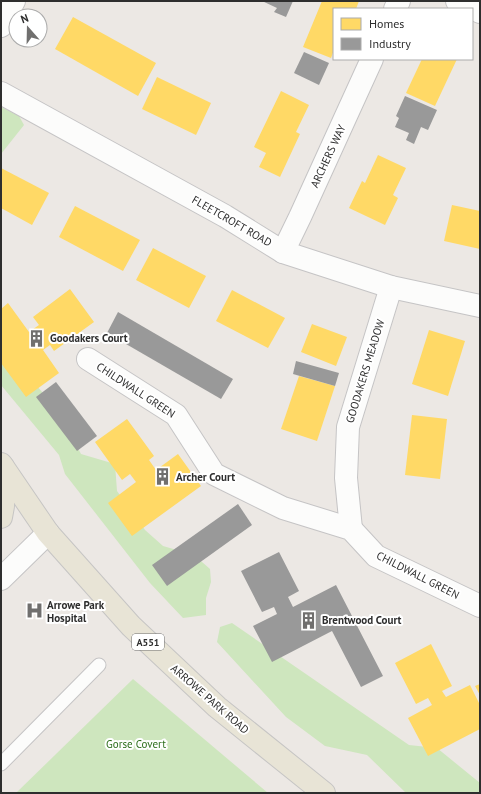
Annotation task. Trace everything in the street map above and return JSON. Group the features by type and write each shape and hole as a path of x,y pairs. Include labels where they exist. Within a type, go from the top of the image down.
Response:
{"main road":[{"path":"1,517 3,506 2,466"},
{"name":"ARROWE PARK ROAD","path":"2,466 48,533 131,626 217,707 324,793"}],"street":[{"path":"1,26 14,1"},
{"path":"456,1 471,8"},
{"name":"ARCHERS WAY","path":"283,252 372,60"},
{"name":"FLEETCROFT ROAD","path":"1,93 225,216 283,252 391,287 480,306"},
{"name":"GOODAKERS MEADOW","path":"351,529 346,478 348,427 391,287"},
{"name":"CHILDWALL GREEN","path":"88,359 176,415 214,474 283,508 351,529 376,556 480,606"},
{"path":"1,579 48,533"}],"lane":[{"path":"1,764 99,665"}],"green space":[{"path":"1,107 19,116 24,125 1,154"},
{"path":"1,343 13,359 58,410 81,454 115,464 117,491 145,530 163,546 194,555 210,569 211,582 206,598 206,615 183,618 150,583 65,474 59,455 1,385"},
{"path":"232,623 409,745 437,748 480,783 480,793 406,793 367,755 325,746 286,717 217,642 220,627"},
{"name":"Gorse Covert","path":"133,679 268,793 16,793"}],"building: Homes":[{"path":"322,1 359,1 356,8 333,8 333,53 331,58 303,47"},
{"path":"73,17 156,63 138,96 55,49"},
{"path":"422,60 457,60 435,106 406,93"},
{"path":"157,77 211,103 196,135 142,109"},
{"path":"281,91 309,105 296,132 300,134 280,177 259,167 266,153 254,147"},
{"path":"378,155 406,168 393,195 398,198 385,225 349,208 362,181 365,183"},
{"path":"1,168 49,193 32,225 1,208"},
{"path":"452,205 480,211 480,249 444,241"},
{"path":"75,206 140,240 123,271 59,237"},
{"path":"153,248 206,276 189,308 136,280"},
{"name":"Goodakers Court","path":"70,289 94,322 54,351 50,345 43,350 59,373 26,397 1,363 1,309 8,303 29,332 39,325 33,317"},
{"path":"232,290 285,318 268,348 216,321"},
{"path":"312,324 347,337 336,366 301,352"},
{"path":"429,330 465,341 448,396 412,384"},
{"path":"299,376 335,386 317,441 281,429"},
{"path":"412,415 447,419 440,479 405,475"},
{"name":"Archer Court","path":"127,419 154,456 149,460 156,470 178,454 201,486 132,536 108,503 136,482 130,474 122,480 95,442"},
{"path":"431,644 452,686 442,691 446,697 470,685 480,705 480,729 428,756 408,718 432,705 428,698 416,704 395,663"},
{"path":"480,684 480,695 475,686"}],"building: Industry":[{"path":"262,1 293,1 286,17 274,12 277,8"},
{"path":"304,52 329,63 319,85 294,73"},
{"path":"405,96 437,110 428,130 421,127 414,144 406,140 409,133 395,127 399,118 396,116"},
{"path":"118,312 233,379 221,399 107,333"},
{"path":"296,361 339,373 335,386 293,374"},
{"path":"56,382 97,436 77,451 36,397"},
{"path":"238,504 252,525 167,586 152,565"},
{"name":"Brentwood Court","path":"279,552 299,591 288,597 293,607 336,585 383,676 361,687 332,631 272,662 253,626 277,614 274,607 262,612 241,571"}],"place":[{"name":"Goodakers Court","path":"37,338"},
{"name":"Archer Court","path":"163,477"},
{"name":"Arrowe Park Hospital","path":"34,611"},
{"name":"Brentwood Court","path":"309,620"}]}
